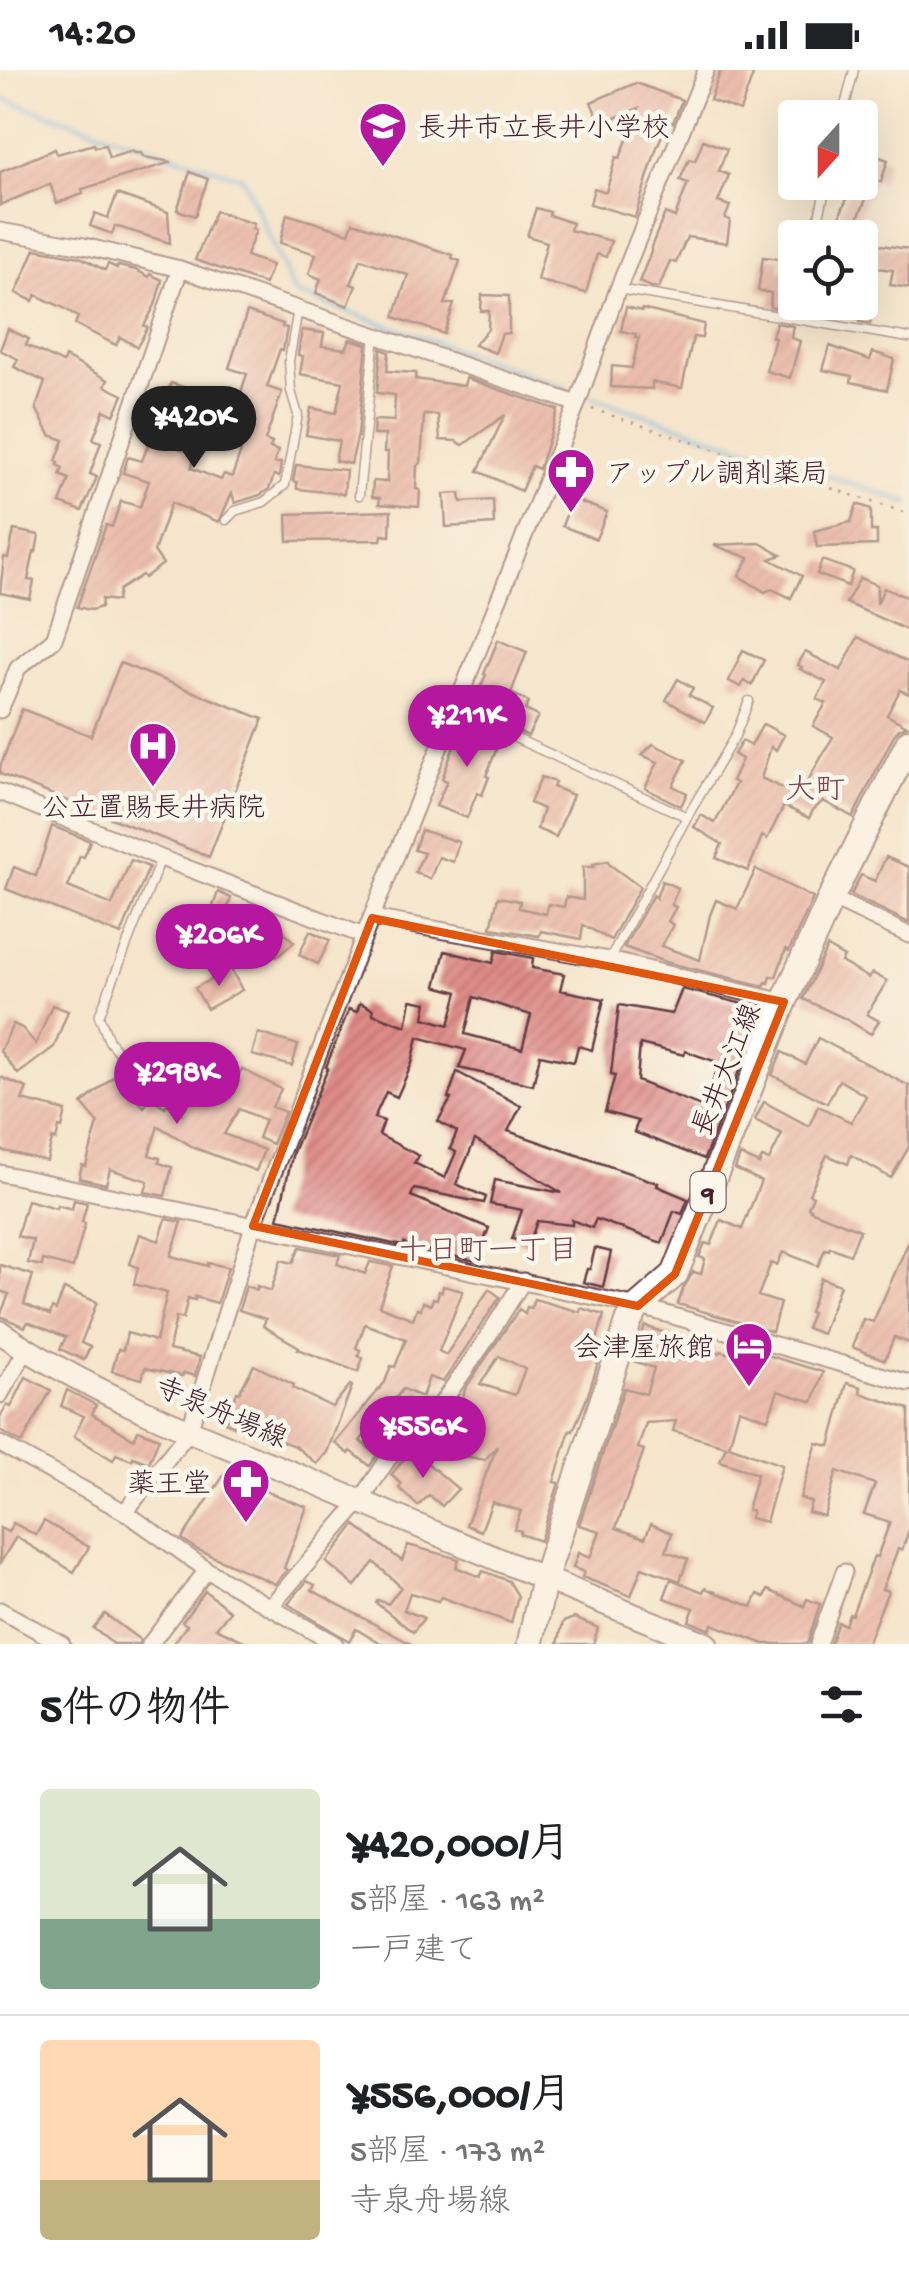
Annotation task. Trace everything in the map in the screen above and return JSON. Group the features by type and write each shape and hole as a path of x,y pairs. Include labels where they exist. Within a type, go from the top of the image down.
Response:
{"main road":[{"name":"長井大江線","path":"530,1644 544,1580 629,1321 638,1306 675,1274 784,1002 909,742"},
{"name":"寺泉舟場線","path":"0,1332 65,1374 189,1430 706,1644"}],"street":[{"path":"125,1512 189,1430 253,1226 706,70"},
{"path":"0,231 180,269 577,404"},
{"path":"0,710 18,668 54,639 180,269"},
{"path":"0,792 364,936"},
{"path":"831,898 909,934"},
{"path":"372,918 609,960 784,1002"},
{"path":"0,1173 638,1306 909,1383"},
{"path":"270,1607 360,1502 388,1458 436,1410 523,1282"},
{"path":"0,1395 26,1350"},
{"path":"0,1444 125,1512 207,1570 335,1644"},
{"path":"150,1644 207,1570"},
{"path":"818,1644 844,1572"},
{"path":"0,1610 62,1644"}],"lane":[{"path":"846,100 854,70"},
{"path":"618,289 909,338"},
{"path":"226,520 235,511 264,502 285,485 298,415 289,361 298,309"},
{"path":"359,494 375,335"},
{"path":"609,960 735,736 749,702"},
{"path":"454,710 686,817"},
{"path":"141,1080 109,1041 99,1016 161,858"}],"path":[{"path":"577,404 909,514"}],"highlighted area":[{"path":"372,918 784,1002 675,1274 638,1306 253,1226"}],"building":[{"path":"721,70 742,70 753,75 740,111 710,100"},
{"path":"636,83 682,100 657,147 635,217 590,204 594,188 606,192 616,157 620,158 639,108 600,124 591,102"},
{"path":"703,140 727,149 719,171 729,175 718,202 730,206 725,218 730,220 727,243 687,237 676,263 670,261 659,288 651,287 639,282 651,247 665,213 675,217 688,183 680,180 689,159 695,161"},
{"path":"94,144 105,145 109,158 132,151 172,162 82,189 83,194 57,203 50,184 0,205 0,172 55,149 57,154"},
{"path":"878,156 888,160 881,182 878,181"},
{"path":"190,172 208,179 195,216 177,210"},
{"path":"117,194 168,212 170,243 115,226 112,234 90,226 95,213 108,218"},
{"path":"846,200 866,200 858,220 840,220"},
{"path":"536,208 572,223 570,230 611,241 606,257 597,254 586,293 537,280 547,242 527,236"},
{"path":"215,211 254,224 252,229 256,230 246,256 272,265 265,284 195,260"},
{"path":"287,214 349,233 353,222 453,255 460,261 445,304 454,304 444,334 394,317 408,275 361,259 348,306 316,293 321,279 309,274 316,254 280,243"},
{"path":"878,245 909,249 909,288 890,285 893,270 878,268"},
{"path":"35,249 80,257 105,270 108,264 162,280 144,326 148,327 137,347 120,337 116,345 75,324 78,317 64,308 36,295 33,301 16,293"},
{"path":"763,257 778,259 778,308 770,307 771,293 758,291"},
{"path":"482,295 509,296 509,333 502,334 495,353 474,345 488,329 489,311 481,311"},
{"path":"626,307 704,324 702,338 693,337 682,388 652,382 652,389 611,387 612,366 632,368 639,337 621,331"},
{"path":"247,312 287,328 283,350 280,349 267,387 282,392 265,440 278,451 274,463 281,463 279,477 274,475 269,489 260,495 235,503 232,493 219,522 171,503 154,551 163,564 119,590 117,601 102,599 101,607 91,610 77,607 106,525 112,527 121,501 140,507 149,481 123,473 128,457 142,461 154,429 178,439 175,447 196,454 191,468 221,480 224,474 232,477 241,451 210,441 222,405 235,410 247,374 229,368"},
{"path":"776,323 793,326 791,338 800,341 790,378 766,371"},
{"path":"8,329 29,339 26,345 63,363 65,357 108,380 105,386 123,395 114,415 104,410 93,439 101,442 90,474 97,477 82,511 60,503 69,479 60,475 63,468 56,461 64,440 50,435 36,408 45,382 14,367 18,359 0,350"},
{"path":"302,330 324,333 322,346 346,349 350,339 367,344 351,464 335,461 339,441 306,435 311,408 336,413 343,382 300,374"},
{"path":"830,346 870,360 873,352 894,359 887,390 851,382 852,376 823,370"},
{"path":"381,349 389,352 387,371 416,373 415,379 464,386 466,378 558,410 539,469 532,466 521,491 478,471 505,415 463,445 440,440 438,415 424,415 421,463 417,466 419,507 379,504 380,498 372,497 373,481 387,482 388,452 384,452 385,435 373,435 374,420 394,421 395,395 377,393"},
{"path":"171,383 209,396 204,410 166,396"},
{"path":"296,465 346,470 344,494 297,489 297,482 293,481"},
{"path":"460,493 461,502 493,500 494,524 446,527 444,494"},
{"path":"572,499 607,512 596,539 562,526"},
{"path":"857,504 871,509 871,531 877,531 877,545 817,547 814,531 851,522"},
{"path":"391,511 390,536 382,535 381,540 288,541 287,514"},
{"path":"14,530 39,535 28,580 34,581 30,599 0,593 4,557 8,558"},
{"path":"760,543 781,555 770,559 802,576 791,598 772,589 765,592 739,576 749,558 714,545"},
{"path":"822,560 853,571 848,586 817,574"},
{"path":"860,578 877,585 877,604 884,588 909,598 909,631 846,603"},
{"path":"858,637 909,663 909,694 900,690 887,715 907,726 894,735 853,817 823,801 809,818 784,806 767,839 762,836 748,871 716,858 722,844 694,827 701,815 715,823 736,783 732,781 742,759 734,754 742,741 751,746 763,724 784,735 776,750 771,747 761,778 799,796 833,737 813,726 826,703 817,699 826,682 798,665 805,652 841,670"},
{"path":"498,640 527,652 511,693 529,702 525,710 538,716 528,736 470,709"},
{"path":"743,650 764,660 752,685 744,681 741,687 729,681"},
{"path":"120,663 263,719 209,857 0,774 22,709 91,736"},
{"path":"678,679 693,688 689,695 713,708 705,722 666,700"},
{"path":"463,722 500,740 482,795 477,793 467,818 436,806"},
{"path":"653,744 686,760 673,786 687,793 681,806 645,788 658,762 642,755"},
{"path":"541,777 573,795 556,837 537,829 543,809 530,803"},
{"path":"52,826 90,841 68,887 112,905 131,860 149,867 121,935 6,889 14,867 36,876"},
{"path":"421,830 459,842 453,862 439,857 430,879 415,872 424,853 414,850"},
{"path":"886,857 909,867 909,923 851,895 861,875 875,881"},
{"path":"608,861 640,887 611,940 583,925 581,939 541,931 539,936 491,928 498,897 520,901 519,908 546,914 548,904 564,907 566,897 583,900 583,867"},
{"path":"756,869 813,898 776,977 771,976 764,986 665,962 624,947 653,895 656,898 662,881 678,888 671,905 676,907 668,921 673,925 661,946 700,960 716,900 737,909"},
{"path":"218,892 231,898 228,907 259,918 272,931 278,926 294,942 277,957 269,949 263,954 238,945 213,919"},
{"path":"310,931 330,940 318,964 299,955"},
{"path":"827,947 844,957 841,962 869,978 872,973 887,981 867,1014 879,1021 871,1034 803,999"},
{"path":"445,951 493,963 496,951 533,958 532,968 564,974 560,990 604,999 592,1050 578,1046 574,1062 540,1055 533,1085 459,1068 466,1050 418,1037 397,1097 386,1092 374,1118 384,1121 379,1135 419,1156 414,1163 445,1178 456,1152 450,1149 457,1132 438,1121 451,1099 448,1098 457,1072 521,1106 508,1131 658,1183 657,1186 688,1199 682,1214 674,1211 662,1243 596,1219 592,1228 572,1220 572,1225 537,1221 529,1244 512,1239 522,1210 490,1204 495,1180 562,1193 475,1140 456,1184 486,1197 484,1203 414,1189 411,1196 489,1228 476,1261 278,1219 293,1152 349,1009 357,1012 360,1003 373,1009 373,1014 406,1026 411,1000 427,1003 424,1018 449,1025 458,992 436,986","holes":["474,997 531,1015 522,1049 465,1034"]},
{"path":"231,969 242,990 207,1009 195,988"},
{"path":"682,989 764,1009 704,1159 634,1132 638,1121 605,1112 615,1075 611,1074 619,1005 672,1014","holes":["640,1044 684,1055 685,1051 720,1063 703,1107 637,1081"]},
{"path":"52,1005 68,1011 54,1047 18,1074 0,1051 13,1024 36,1044"},
{"path":"258,1033 298,1045 292,1066 252,1055"},
{"path":"818,1038 909,1086 909,1147 891,1178 851,1155 848,1164 827,1155 809,1194 813,1196 808,1207 860,1230 850,1255 830,1247 825,1249 818,1266 783,1252 777,1265 771,1263 758,1296 780,1303 772,1332 678,1304 693,1272 701,1274 705,1259 699,1257 705,1243 711,1245 721,1220 742,1229 761,1181 735,1169 740,1155 759,1164 762,1158 769,1160 782,1134 755,1120 764,1102 809,1126 818,1106 851,1122 866,1096 839,1080 827,1103 772,1075 782,1052 805,1064"},
{"path":"242,1069 281,1089 272,1107 285,1112 272,1144 258,1138 265,1120 239,1109 224,1134 264,1150 256,1171 195,1148 158,1126 149,1155 172,1167 165,1196 145,1192 148,1181 110,1169 106,1184 79,1178 98,1123 82,1104 115,1075 144,1107 151,1098 182,1114 207,1071 216,1076 220,1070 236,1080"},
{"path":"0,1077 27,1088 22,1100 66,1111 56,1140 52,1139 47,1161 0,1150"},
{"path":"27,1200 72,1209 74,1200 87,1203 73,1268 43,1260 42,1266 28,1263 33,1240 17,1236"},
{"path":"166,1219 182,1222 171,1256 228,1267 217,1303 188,1298 183,1319 176,1317 169,1350 200,1357 195,1376 145,1368 142,1379 112,1371 127,1333 156,1341 167,1293 134,1284 138,1267 130,1264 140,1234 159,1241"},
{"path":"909,1241 909,1343 894,1337 885,1360 852,1347 863,1319 873,1322"},
{"path":"300,1247 340,1255 337,1264 365,1274 370,1262 393,1266 379,1306 413,1319 417,1308 421,1309 423,1302 431,1305 443,1286 463,1291 439,1351 446,1355 489,1289 500,1297 443,1382 429,1377 422,1397 403,1389 360,1441 377,1455 370,1466 335,1443 385,1382 406,1339 365,1324 356,1348 363,1358 358,1372 298,1349 263,1326 266,1319 239,1310 246,1286 271,1291 281,1260 293,1263"},
{"path":"595,1248 611,1252 603,1287 583,1282"},
{"path":"0,1265 33,1275 24,1304 50,1315 64,1289 97,1302 81,1343 90,1347 84,1360 60,1349 66,1337 0,1316 9,1294 0,1291"},
{"path":"821,1278 840,1285 822,1334 806,1328"},
{"path":"534,1299 604,1315 595,1347 602,1350 587,1398 573,1431 570,1430 554,1482 559,1483 540,1541 514,1529 521,1511 492,1502 481,1531 466,1525 497,1446 485,1460 460,1455 468,1414 460,1411 465,1389 519,1309 525,1314 527,1307 531,1308","holes":["499,1356 525,1369 515,1395 480,1384"]},
{"path":"645,1326 720,1353 754,1361 757,1352 823,1372 813,1402 778,1391 768,1419 739,1409 729,1446 782,1465 766,1522 750,1518 752,1511 747,1510 757,1474 720,1461 726,1446 673,1431 676,1421 646,1423 638,1448 644,1450 616,1528 645,1538 651,1524 672,1533 666,1551 688,1559 680,1581 642,1567 631,1596 582,1577 584,1572 573,1568 578,1553 590,1558 600,1531 579,1525 624,1388 646,1394 654,1368 633,1361"},
{"path":"254,1365 332,1407 352,1386 327,1452 317,1464 295,1446 225,1422"},
{"path":"26,1377 51,1390 22,1443 0,1431 0,1417 7,1405 11,1407"},
{"path":"847,1383 861,1387 860,1393 909,1409 909,1530 882,1589 888,1591 867,1644 830,1644 838,1622 845,1625 849,1614 852,1615 890,1522 864,1514 875,1484 837,1471 824,1516 808,1512 811,1502 800,1498 817,1443 830,1446"},
{"path":"67,1390 96,1405 92,1414 134,1439 138,1430 159,1438 149,1463 116,1454 113,1460 74,1436 84,1416 61,1406"},
{"path":"412,1450 458,1489 442,1506 429,1495 418,1506 391,1475"},
{"name":"薬王堂","path":"224,1475 307,1507 284,1568 287,1570 275,1584 182,1539"},
{"path":"44,1521 89,1547 74,1572 16,1537 0,1563 0,1528 8,1532 13,1523 36,1535"},
{"path":"355,1525 402,1561 408,1545 459,1559 456,1567 480,1577 483,1571 509,1581 518,1596 511,1623 441,1597 438,1601 410,1593 404,1610 424,1618 413,1632 376,1603 378,1600 388,1604 401,1587 374,1562 355,1586 326,1562"},
{"path":"671,1579 752,1607 758,1594 765,1597 768,1590 804,1606 807,1599 820,1604 807,1644 764,1644 712,1624 710,1630 689,1621 694,1608 664,1598"},
{"path":"307,1581 315,1585 312,1590 411,1644 381,1644 356,1629 349,1641 288,1604"},
{"path":"205,1591 230,1611 216,1628 250,1644 173,1644 187,1625 182,1622"},
{"path":"105,1614 140,1640 139,1644 113,1644 93,1628"},
{"path":"574,1618 598,1628 593,1644 558,1644 563,1622"}],"waterway":[{"path":"0,98 243,178 294,293 567,388"},
{"path":"592,397 909,503"}],"place":[{"name":"長井市立長井小学校","path":"383,168"},
{"name":"アップル調剤薬局","path":"571,514"},
{"name":"公立置賜長井病院","path":"153,788"},
{"name":"会津屋旅館","path":"749,1388"},
{"name":"薬王堂","path":"246,1524"}],"district":[{"name":"大町","path":"815,788"},
{"name":"十日町一丁目","path":"488,1249"}]}
